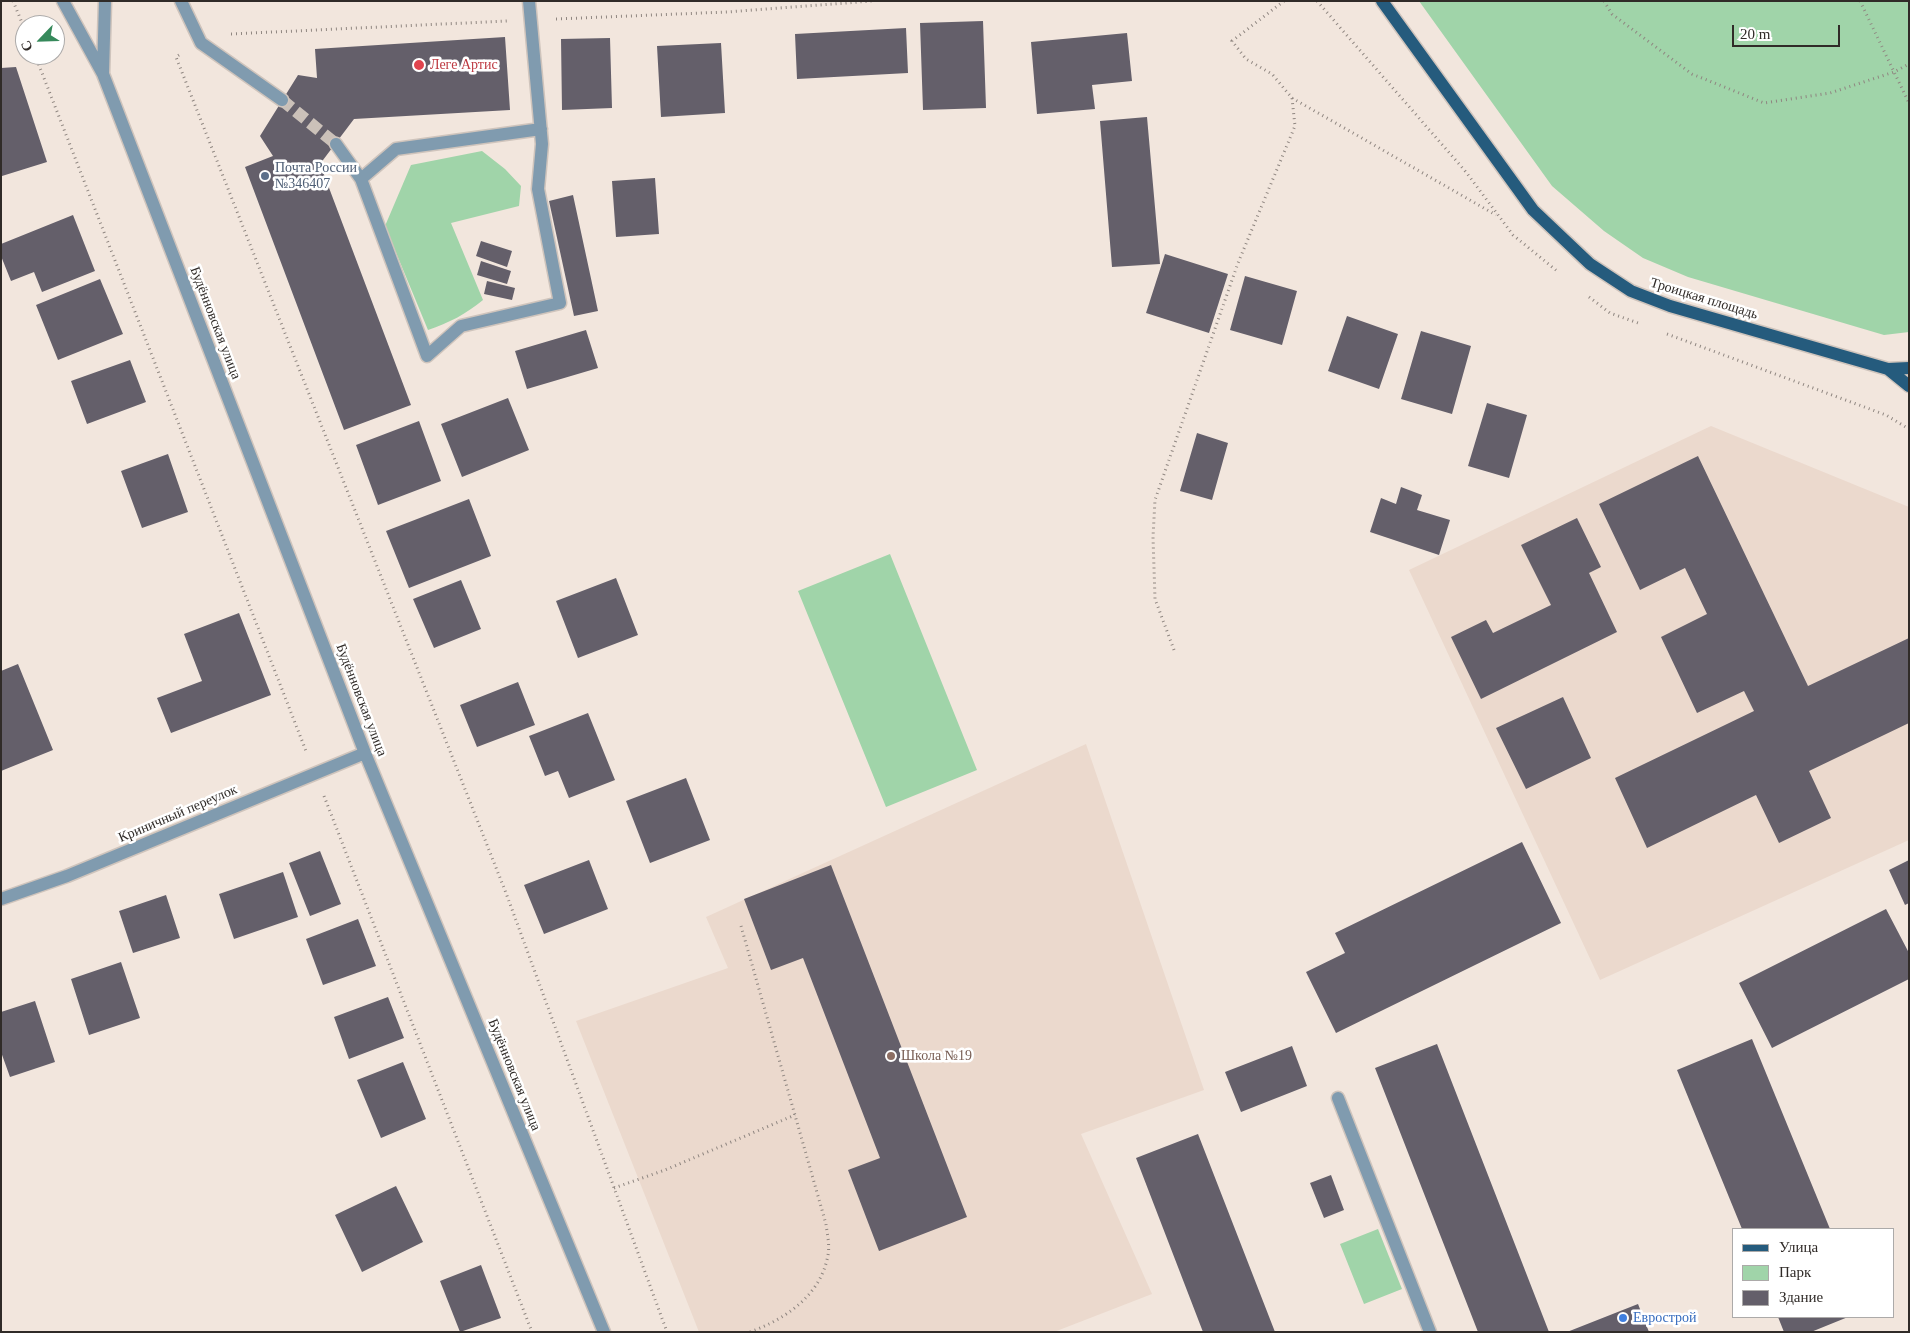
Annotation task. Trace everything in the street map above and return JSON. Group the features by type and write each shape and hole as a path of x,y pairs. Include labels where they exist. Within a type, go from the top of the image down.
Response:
{"main road":[{"name":"Троицкая площадь","path":"1382,3 1534,210 1590,264 1631,291 1670,306 1888,369 1909,368"},
{"path":"1888,369 1909,386"}],"street":[{"name":"Будённовская улица","path":"63,1 103,74 365,753 604,1332"},
{"name":"Будённовская улица","path":"103,74 105,1"},
{"path":"181,1 201,43 282,100"},
{"path":"336,144 361,180 427,356 461,326 560,304 538,189 542,144 529,1"},
{"path":"361,180 396,149 541,130"},
{"name":"Криничный переулок","path":"1,899 67,876 365,753"},
{"path":"1338,1098 1430,1332"}],"path":[{"path":"13,1 19,15"},
{"path":"1284,1 1232,41 1246,59 1272,74 1292,98 1498,217"},
{"path":"1604,1 1612,14 1692,74 1764,103 1830,93 1894,72 1909,64"},
{"path":"1860,1 1909,103"},
{"path":"201,43 176,57 506,893 667,1332"},
{"path":"39,65 532,1332"},
{"path":"1174,650 1155,599 1153,537 1155,500 1238,263 1295,126 1292,98"},
{"path":"741,926 826,1224 828,1254 820,1280 803,1302 771,1324 750,1332"},
{"path":"614,1188 664,1170 795,1116"}],"shaded area":[{"path":"1711,426 1909,507 1909,840 1600,980 1409,570"},
{"name":"Школа №19","path":"1086,744 1204,1090 1081,1134 1152,1294 1054,1332 699,1332 576,1021 728,968 706,917"}],"green space":[{"path":"1419,1 1909,1 1909,332 1884,335 1688,277 1643,258 1604,231 1552,186"},
{"path":"482,151 505,169 521,186 519,206 451,223 483,300 457,318 428,330 385,226 411,165"},
{"path":"890,554 977,770 886,807 798,591"},
{"path":"1378,1229 1402,1289 1364,1304 1340,1244"}],"building":[{"path":"983,21 986,108 923,110 920,23"},
{"path":"906,28 908,73 797,79 795,34"},
{"path":"1127,33 1132,81 1092,85 1095,109 1037,114 1031,42"},
{"path":"505,37 510,110 354,119 320,164 411,405 344,430 245,167 273,156 260,136 298,75 317,78 315,49"},
{"path":"610,38 612,108 562,110 561,39"},
{"path":"721,43 725,113 661,117 657,46"},
{"path":"16,67 47,162 2,176 1,68"},
{"path":"1147,117 1160,264 1112,267 1100,121"},
{"path":"655,178 659,234 616,237 612,181"},
{"path":"573,195 598,311 574,316 549,201"},
{"path":"73,215 95,271 42,292 34,272 11,281 1,256 1,244"},
{"path":"481,241 512,251 507,267 476,256"},
{"path":"1165,254 1228,274 1209,333 1146,313"},
{"path":"481,261 511,271 507,284 477,275"},
{"path":"1245,276 1297,291 1282,345 1230,330"},
{"path":"100,279 123,334 58,360 36,305"},
{"path":"487,281 515,288 512,300 484,294"},
{"path":"1347,316 1398,334 1379,389 1328,371"},
{"path":"586,330 598,368 527,389 515,351"},
{"path":"1421,331 1471,346 1452,414 1401,399"},
{"path":"130,360 146,402 87,424 71,381"},
{"path":"508,398 529,450 462,477 441,424"},
{"path":"1487,403 1527,415 1509,478 1468,466"},
{"path":"419,421 441,481 378,505 356,445"},
{"path":"1197,433 1228,443 1212,500 1180,491"},
{"path":"168,454 188,512 142,528 121,471"},
{"path":"1698,456 1808,686 1909,638 1909,723 1809,771 1831,818 1779,843 1756,795 1647,848 1615,778 1754,711 1744,691 1697,713 1661,637 1707,614 1685,568 1640,590 1599,504"},
{"path":"1401,487 1422,495 1417,510 1450,520 1439,555 1370,532 1381,498 1396,504"},
{"path":"469,499 491,556 409,588 386,531"},
{"path":"1577,518 1601,567 1589,573 1617,632 1481,699 1451,637 1486,620 1493,633 1551,605 1521,545"},
{"path":"616,578 638,635 578,658 556,601"},
{"path":"461,580 481,629 434,648 413,599"},
{"path":"239,613 271,695 171,733 157,698 202,681 184,634"},
{"path":"18,664 53,750 1,771 1,671"},
{"path":"518,682 535,725 477,747 460,705"},
{"path":"1563,697 1591,758 1526,789 1496,728"},
{"path":"588,713 615,780 569,798 558,771 545,776 529,736"},
{"path":"686,778 710,840 650,863 626,801"},
{"path":"1522,842 1561,923 1336,1033 1306,972 1345,953 1335,933"},
{"path":"320,851 341,904 310,916 289,863"},
{"path":"589,860 608,909 544,934 524,885"},
{"path":"1909,860 1909,903 1905,905 1889,870"},
{"path":"831,865 967,1217 879,1251 848,1170 880,1158 803,958 771,970 744,899"},
{"path":"283,872 298,917 234,939 219,894"},
{"path":"166,895 180,938 133,953 119,911"},
{"path":"1886,909 1909,953 1909,979 1772,1048 1739,983"},
{"path":"358,919 376,966 323,985 306,939"},
{"path":"121,962 140,1018 89,1035 71,979"},
{"path":"388,997 404,1038 349,1059 334,1017"},
{"path":"35,1001 55,1062 10,1077 1,1052 1,1012"},
{"path":"1752,1039 1830,1228 1742,1228 1677,1070"},
{"path":"1437,1044 1549,1332 1478,1332 1375,1068"},
{"path":"1292,1046 1307,1086 1241,1112 1225,1072"},
{"path":"403,1062 426,1119 381,1138 357,1080"},
{"path":"1198,1134 1275,1332 1203,1332 1136,1158"},
{"path":"1331,1175 1344,1210 1324,1218 1310,1183"},
{"path":"396,1186 423,1242 362,1272 335,1215"},
{"path":"481,1265 501,1318 460,1332 440,1281"},
{"name":"Еврострой","path":"1638,1304 1649,1332 1567,1332"},
{"path":"1778,1318 1846,1318 1811,1332 1784,1332"}],"tunnel":[{"path":"282,100 336,144"}],"place":[{"name":"Леге Артис","path":"419,65"},
{"name":"Почта России №346407","path":"265,176"},
{"name":"Школа №19","path":"891,1056"},
{"name":"Еврострой","path":"1623,1318"}]}
